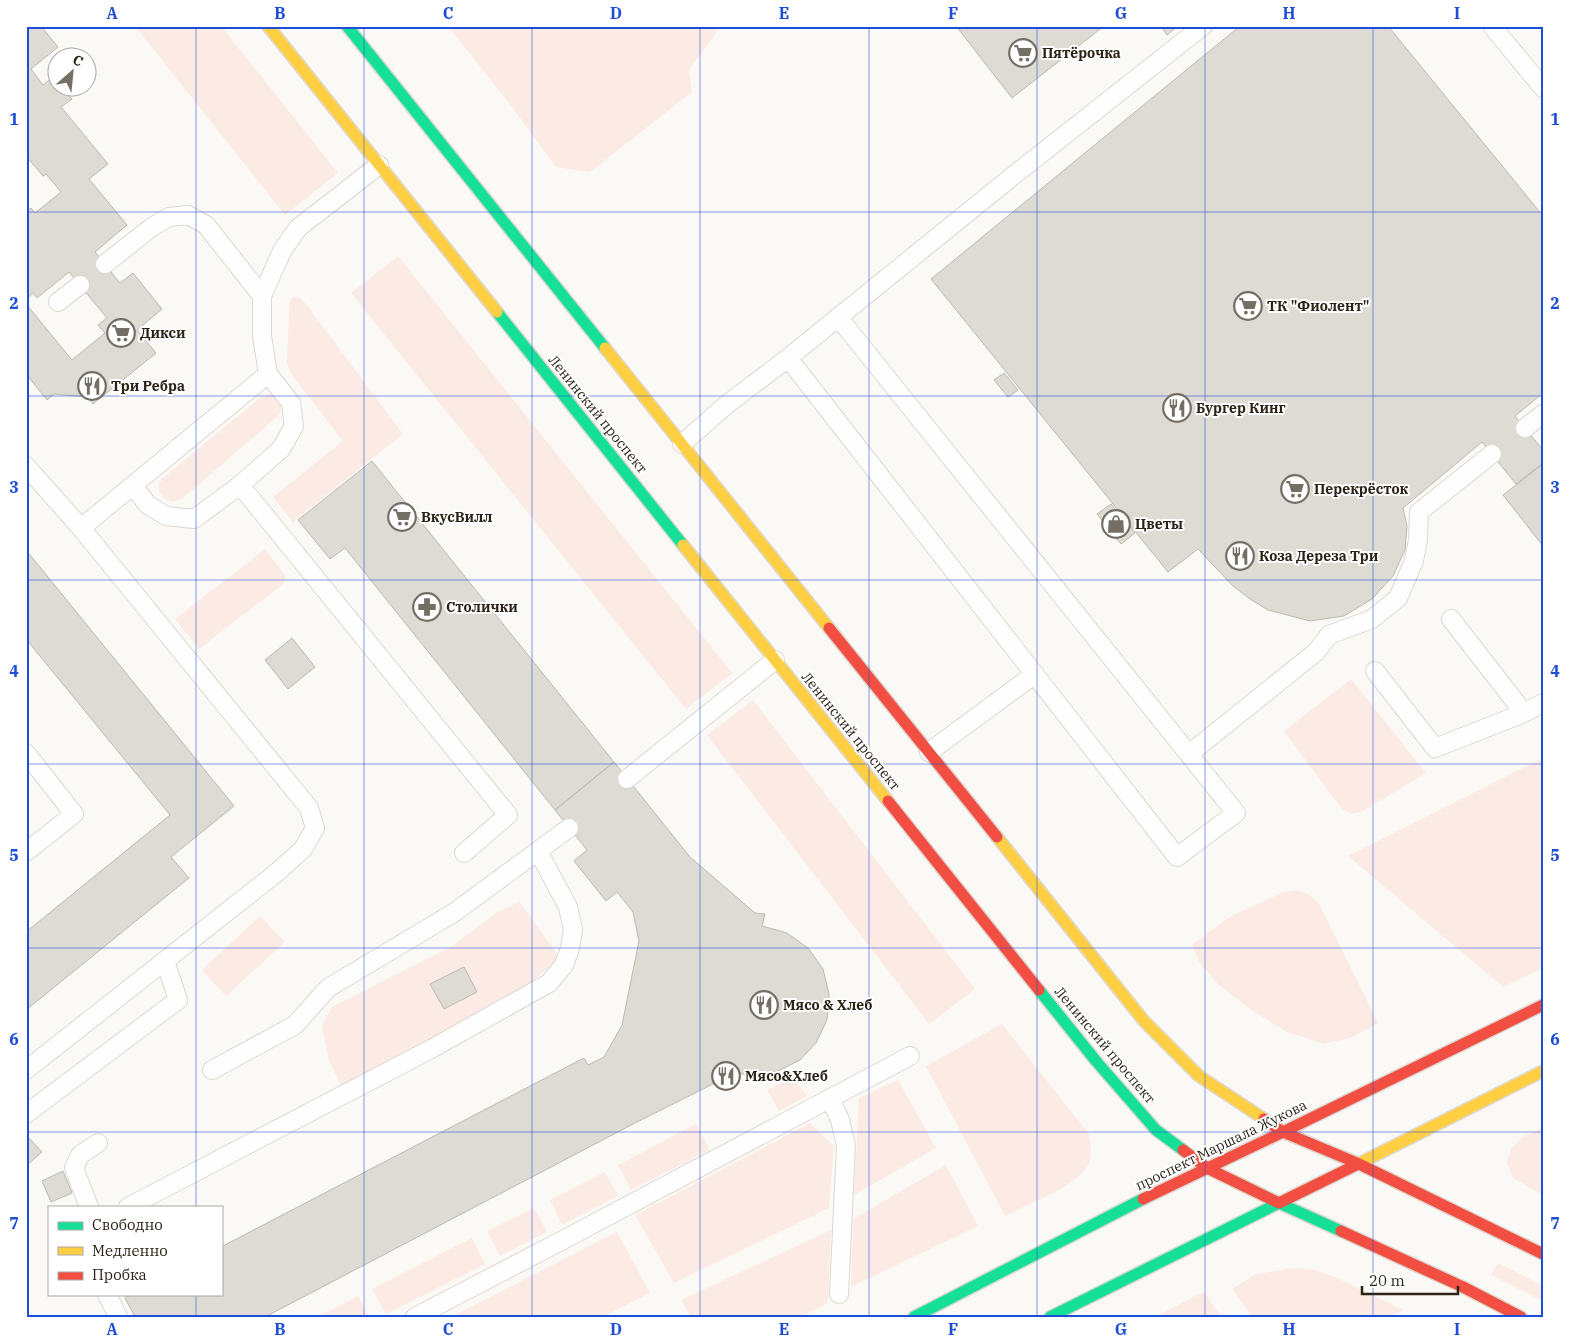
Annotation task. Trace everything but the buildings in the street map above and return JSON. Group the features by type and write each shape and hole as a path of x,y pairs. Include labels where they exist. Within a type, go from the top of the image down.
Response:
{"main road":[{"name":"Ленинский проспект","path":"268,26 1096,1061 1156,1130 1207,1168 1463,1287 1521,1317"},
{"path":"347,26 1144,1021 1199,1076 1283,1132 1356,1163 1543,1254"},
{"name":"проспект Маршала Жукова","path":"914,1317 1144,1198 1543,1005"},
{"path":"1050,1317 1543,1071"}],"lane":[{"path":"682,444 725,406 788,358 1014,175 1203,26"},
{"path":"1492,26 1543,88"},
{"path":"133,486 148,505 166,516 194,519 240,485 281,449 294,426 291,403 268,374 262,336 262,296 282,251 298,228 379,165"},
{"path":"105,264 152,227 169,217 188,215 206,225 262,296"},
{"path":"58,302 80,285"},
{"path":"788,358 1177,857 1236,813 838,317"},
{"path":"81,528 268,374"},
{"path":"1525,428 1543,414"},
{"path":"1189,754 1316,652 1328,635 1372,619 1398,598 1414,561 1418,540 1419,512 1492,454"},
{"path":"26,466 81,528 309,808 315,828 302,849 275,874 26,1070"},
{"path":"240,485 508,815 464,853"},
{"path":"1451,618 1524,713"},
{"path":"627,779 775,660"},
{"path":"1375,671 1435,748 1524,713 1543,703"},
{"path":"929,752 1035,674"},
{"path":"26,753 74,814 26,852"},
{"path":"212,1070 295,1025 328,988 455,912 568,828"},
{"path":"130,1206 433,1048 549,983 564,965 570,948 573,930 568,908 538,851"},
{"path":"26,1114 178,1000 165,961"},
{"path":"415,1317 561,1242 910,1056"},
{"path":"830,1098 840,1120 846,1145 839,1294"},
{"path":"89,1206 74,1168 80,1155 98,1142"},
{"path":"108,1296 118,1317"}],"shaded area":[{"path":"135,26 221,26 338,173 285,215"},
{"path":"448,26 715,26 716,33 689,70 692,92 590,172 556,167 512,107"},
{"path":"398,256 732,673 686,709 351,293"},
{"path":"294,297 299,298 305,303 403,434 293,522 273,497 343,441 291,374 287,363 289,309 290,300"},
{"path":"270,394 280,403 281,409 278,416 182,499 173,502 164,498 159,491 159,483 164,477 262,396"},
{"path":"265,549 285,575 283,584 199,649 175,619"},
{"path":"1351,679 1426,773 1363,811 1352,814 1342,809 1284,731"},
{"path":"753,700 975,989 929,1024 707,735"},
{"path":"1543,758 1543,968 1503,987 1348,856"},
{"path":"1296,890 1308,894 1318,902 1378,1023 1353,1037 1324,1044 1287,1032 1251,1010 1218,984 1199,962 1192,944 1233,915 1284,892"},
{"path":"520,902 560,958 529,984 485,1013 342,1087 329,1061 322,1026 332,1007 451,947 496,913"},
{"path":"260,916 285,942 226,996 202,970"},
{"path":"1002,1024 1089,1134 1091,1151 1090,1160 1086,1168 1071,1182 1061,1189 1005,1216 926,1066"},
{"path":"792,1077 807,1096 779,1111 767,1090"},
{"path":"898,1080 936,1148 854,1195 859,1098"},
{"path":"810,1123 834,1146 829,1208 674,1283 635,1215"},
{"path":"696,1124 710,1150 631,1190 618,1165"},
{"path":"1543,1127 1543,1195 1513,1178 1507,1163 1511,1149 1521,1138"},
{"path":"946,1165 978,1226 851,1287 853,1219"},
{"path":"605,1172 618,1196 562,1225 550,1200"},
{"path":"534,1208 547,1232 500,1256 487,1231"},
{"path":"831,1230 828,1303 800,1317 691,1317 681,1300"},
{"path":"617,1232 650,1293 602,1317 451,1317"},
{"path":"472,1238 485,1264 386,1314 372,1289"},
{"path":"1498,1263 1543,1286 1543,1301 1491,1275"},
{"path":"1294,1268 1314,1270 1333,1276 1403,1310 1387,1317 1253,1317 1232,1289 1256,1274"},
{"path":"1203,1292 1222,1317 1155,1317"},
{"path":"358,1296 369,1317 317,1317"}],"traffic: fast":[{"path":"347,26 605,348"},
{"path":"497,312 683,545"},
{"path":"1039,990 1096,1061 1156,1130 1183,1150"},
{"path":"914,1317 1143,1199"},
{"path":"1050,1317 1279,1203 1341,1231"}],"traffic: slow":[{"path":"268,26 497,312"},
{"path":"605,348 829,628"},
{"path":"683,545 888,801"},
{"path":"997,837 1144,1021 1199,1076 1264,1119"},
{"path":"1358,1164 1543,1071"}],"traffic: jam":[{"path":"829,628 997,837"},
{"path":"888,801 1039,990"},
{"path":"1264,1119 1283,1132 1543,1005"},
{"path":"1143,1199 1283,1132 1357,1163 1543,1254"},
{"path":"1183,1150 1207,1168 1279,1203 1358,1164"},
{"path":"1341,1231 1463,1287 1521,1317"}],"place":[{"name":"Пятёрочка","path":"1023,53"},
{"name":"ТК \"Фиолент\"","path":"1248,306"},
{"name":"Дикси","path":"121,333"},
{"name":"Три Ребра","path":"92,386"},
{"name":"Бургер Кинг","path":"1177,408"},
{"name":"Перекрёсток","path":"1295,489"},
{"name":"ВкусВилл","path":"402,517"},
{"name":"Цветы","path":"1116,524"},
{"name":"Коза Дереза Три","path":"1240,556"},
{"name":"Столички","path":"427,607"},
{"name":"Мясо & Хлеб","path":"764,1005"},
{"name":"Мясо&Хлеб","path":"726,1076"}]}
